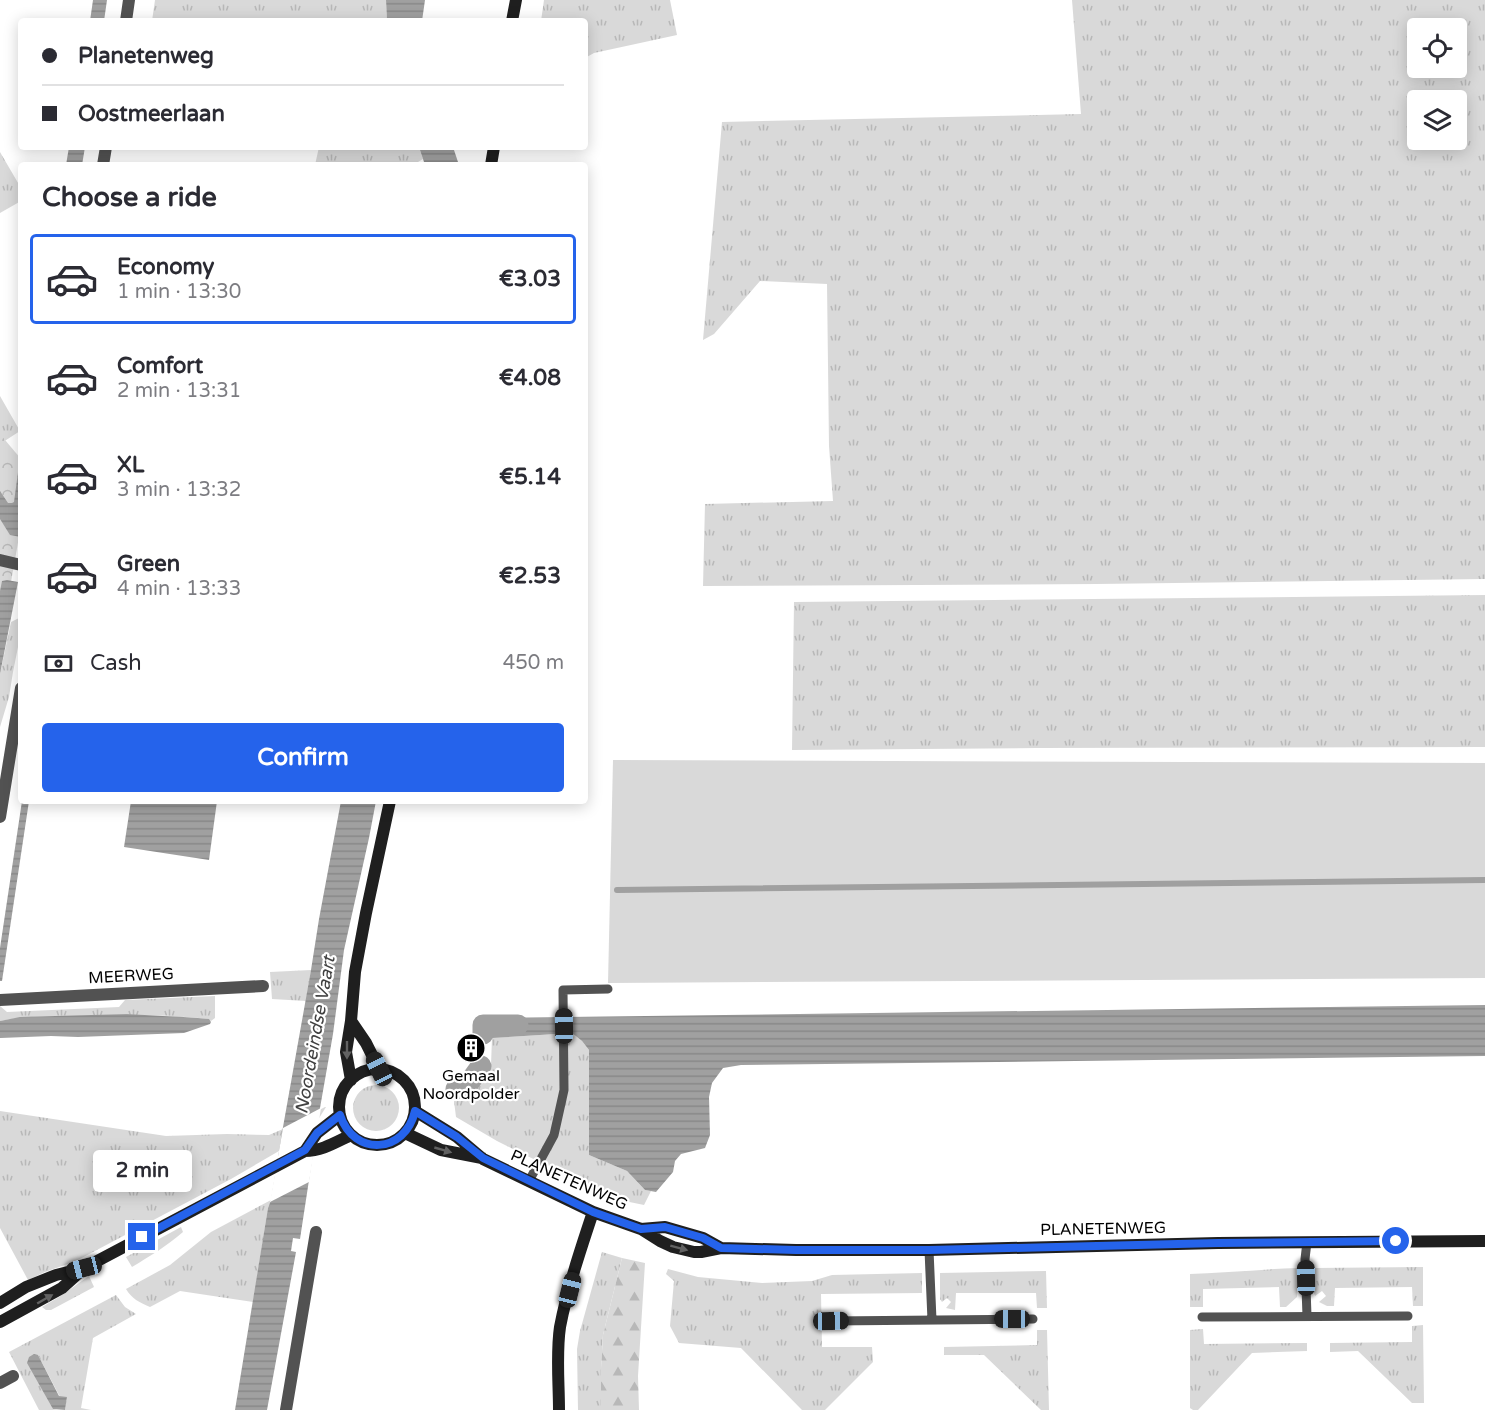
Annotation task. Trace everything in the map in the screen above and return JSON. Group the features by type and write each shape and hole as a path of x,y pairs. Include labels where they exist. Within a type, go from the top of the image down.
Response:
{"street":[{"path":"126,18 129,0"},
{"path":"513,18 516,0"},
{"path":"0,560 18,564"},
{"path":"0,817 18,706"},
{"path":"351,1080 346,1052 355,972 389,804"},
{"name":"MEERWEG","path":"0,1000 263,986"},
{"path":"351,1021 366,1043 379,1069"},
{"path":"379,1069 392,1072 408,1085 414,1098 415,1111 405,1133 393,1142 378,1145 363,1143 351,1135 344,1126 339,1104 341,1094 351,1080 364,1072 379,1069"},
{"name":"PLANETENWEG","path":"415,1111 457,1137 483,1158 593,1212 641,1229 665,1227 703,1238 721,1248 929,1250 1307,1242 1485,1241"},
{"path":"310,1150 317,1133 340,1115"},
{"name":"PLANETENWEG","path":"405,1133 441,1150 483,1158"},
{"path":"0,1304 26,1287 56,1275 84,1268 276,1166 351,1135"},
{"path":"559,1410 558,1344 561,1326 574,1272 593,1212"},
{"path":"286,1410 316,1232"},
{"path":"0,1322 63,1288 84,1268"},
{"path":"0,1383 13,1376"}],"lane":[{"path":"529,1181 554,1135 564,1090 563,990 608,989"},
{"path":"1306,1316 1307,1242"},
{"path":"929,1250 932,1320"},
{"path":"1202,1317 1408,1316"},
{"path":"831,1321 1033,1319"}],"green space":[{"path":"155,0 386,0 387,18 152,18"},
{"path":"544,0 670,0 677,35 594,53 588,56 588,18 541,18"},
{"path":"1072,0 1485,0 1485,579 703,586 705,504 833,501 829,446 827,284 760,281 714,334 703,340 722,122 1081,114"},
{"path":"318,150 420,150 423,159 418,162 316,162"},
{"path":"0,152 18,183 18,203 0,213"},
{"path":"0,396 18,428 18,432 0,444"},
{"path":"0,434 18,455 18,543 0,643"},
{"path":"1485,595 1485,747 792,750 794,602"},
{"path":"18,618 18,647 9,697 0,727 0,674 11,622"},
{"path":"613,760 1485,763 1485,978 608,983"},
{"path":"311,970 306,1001 272,999 270,972"},
{"path":"215,996 215,1018 211,1021 192,1017 128,1015 39,1017 0,1021 0,1006 7,1012 119,1007 125,1000"},
{"path":"572,1033 589,1050 589,1155 627,1171 645,1190 651,1191 644,1205 615,1199 497,1141 456,1117 454,1101 468,1101 491,1065 492,1038"},
{"path":"376,1085 392,1092 399,1108 392,1124 376,1131 360,1124 353,1108 360,1092"},
{"path":"325,1107 316,1123 279,1151 231,1179 76,1261 28,1280 0,1228 0,1111 166,1136 269,1135"},
{"path":"271,1200 253,1302 180,1291 150,1307 136,1300 126,1289 170,1265 211,1232"},
{"path":"181,1227 183,1232 177,1237 132,1267 126,1257"},
{"path":"602,1252 622,1258 603,1335 601,1410 578,1410 577,1349"},
{"path":"622,1258 645,1263 638,1376 639,1410 601,1410 603,1335"},
{"path":"1423,1267 1423,1306 1413,1306 1412,1287 1335,1288 1334,1306 1327,1306 1319,1302 1326,1296 1322,1291 1315,1296 1314,1293 1314,1268"},
{"path":"1298,1268 1297,1297 1286,1307 1280,1307 1279,1287 1203,1289 1203,1307 1190,1307 1190,1274"},
{"path":"668,1269 698,1277 762,1283 812,1281 832,1275 922,1273 922,1293 821,1294 822,1347 872,1347 873,1362 825,1410 802,1410 741,1348 679,1343 670,1326 674,1281 666,1274"},
{"path":"1046,1271 1047,1308 1037,1308 1036,1293 956,1293 955,1310 946,1308 951,1302 947,1298 942,1302 940,1299 940,1273"},
{"path":"89,1276 94,1287 51,1310 42,1307 59,1297"},
{"path":"116,1295 125,1307 136,1314 93,1338 81,1408 91,1410 65,1410 67,1397 60,1397 38,1355 53,1409 57,1410 39,1410 9,1352"},
{"path":"1423,1325 1424,1403 1412,1403 1358,1351 1330,1352 1330,1343 1412,1342 1412,1326"},
{"path":"1203,1329 1204,1344 1307,1343 1307,1351 1252,1353 1198,1410 1193,1410 1190,1408 1190,1330"},
{"path":"1037,1330 1047,1330 1049,1410 1041,1410 984,1355 944,1355 944,1347 1037,1345"}],"water":[{"path":"93,0 107,0 104,18 90,18"},
{"path":"386,0 425,0 422,18 387,18"},
{"path":"68,150 84,150 82,162 66,162"},
{"path":"420,150 454,150 458,162 424,162"},
{"path":"18,472 18,536 10,535 0,519 0,491 8,503 14,502"},
{"path":"2,581 18,582 0,674 0,591"},
{"path":"22,804 29,804 2,981 0,981 0,948"},
{"path":"131,804 217,804 209,860 124,847"},
{"name":"Noordeindse Vaart","path":"340,804 375,804 344,950 300,1239 293,1238 291,1251 296,1252 267,1410 235,1410 268,1208"},
{"path":"1485,1005 1485,1056 741,1065 723,1068 712,1083 709,1097 710,1135 705,1148 681,1154 675,1161 673,1172 656,1192 645,1190 627,1171 589,1155 589,1050 582,1041 572,1033 492,1038 491,1018"},
{"path":"127,1014 209,1019 211,1022 184,1033 0,1038 0,1021 20,1017"},
{"path":"34,1354 38,1355 59,1396 67,1397 65,1410 53,1409 27,1363 29,1357"}],"pier":[{"path":"321,1108 309,1182 270,1202 283,1128"}],"waterway":[{"path":"617,890 1485,880"},
{"path":"483,1034 483,1025 518,1025"},
{"path":"456,1089 466,1087 481,1066"}],"place":[{"name":"Gemaal Noordpolder","path":"471,1048"}],"route":[{"path":"142,1237 305,1150 317,1133 340,1115 347,1131 357,1140 378,1145 400,1138 409,1128 415,1111 457,1137 483,1158 593,1212 641,1229 665,1227 703,1238 721,1248 929,1250 1396,1241"}]}
